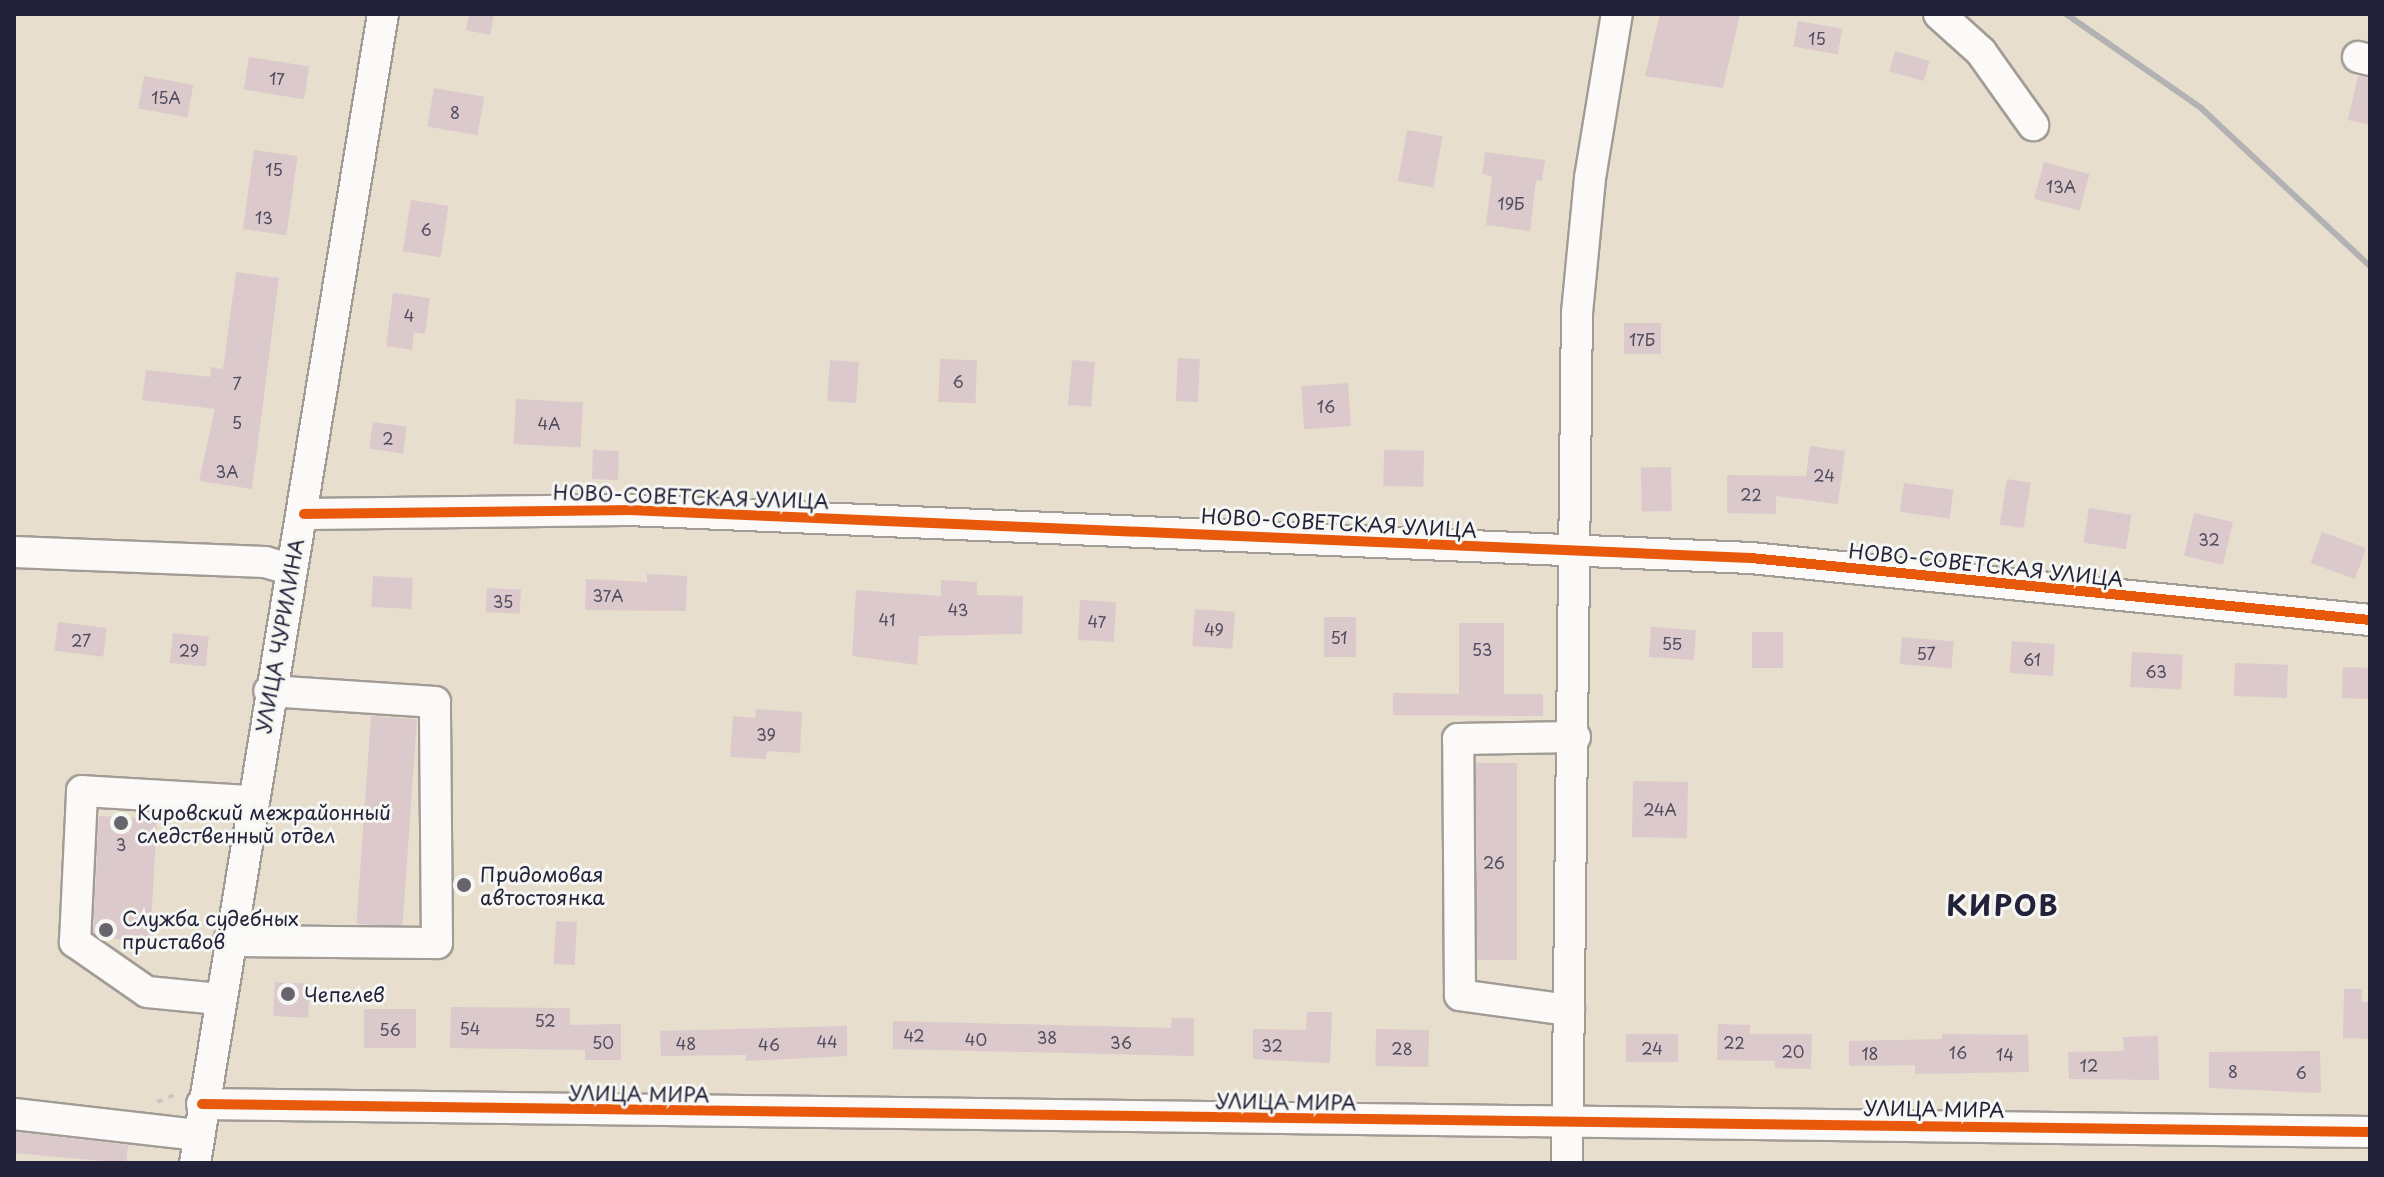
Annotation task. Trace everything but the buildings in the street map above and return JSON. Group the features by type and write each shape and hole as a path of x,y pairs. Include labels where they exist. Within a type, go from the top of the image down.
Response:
{"street":[{"name":"УЛИЦА ЧУРИЛИНА","path":"197,1149 269,691 290,569 304,514 383,14"},
{"path":"1567,1163 1575,737 1577,313 1590,178 1617,14"},
{"path":"1939,14 1981,52 2033,125"},
{"name":"НОВО-СОВЕТСКАЯ УЛИЦА","path":"304,514 629,510 1751,558 2370,620"},
{"path":"14,552 265,562 290,569"},
{"path":"229,941 437,943 435,702 269,691"},
{"path":"1569,1010 1460,995 1458,739 1575,737"},
{"path":"219,999 147,992 75,942 82,791 251,801"},
{"name":"УЛИЦА МИРА","path":"202,1104 2370,1132"},
{"path":"14,1114 197,1149"}],"railway":[{"path":"2066,14 2201,108 2370,266"}],"cycle path":[{"path":"304,514 629,510 1751,558 2370,620"},
{"path":"202,1104 2370,1132"}],"place":[{"name":"Кировский межрайонный следственный отдел","path":"121,823"},
{"name":"Придомовая автостоянка","path":"464,885"},
{"name":"Служба судебных приставов","path":"106,930"},
{"name":"Чепелев","path":"288,994"}],"district":[{"name":"КИРОВ","path":"2003,905"}]}
